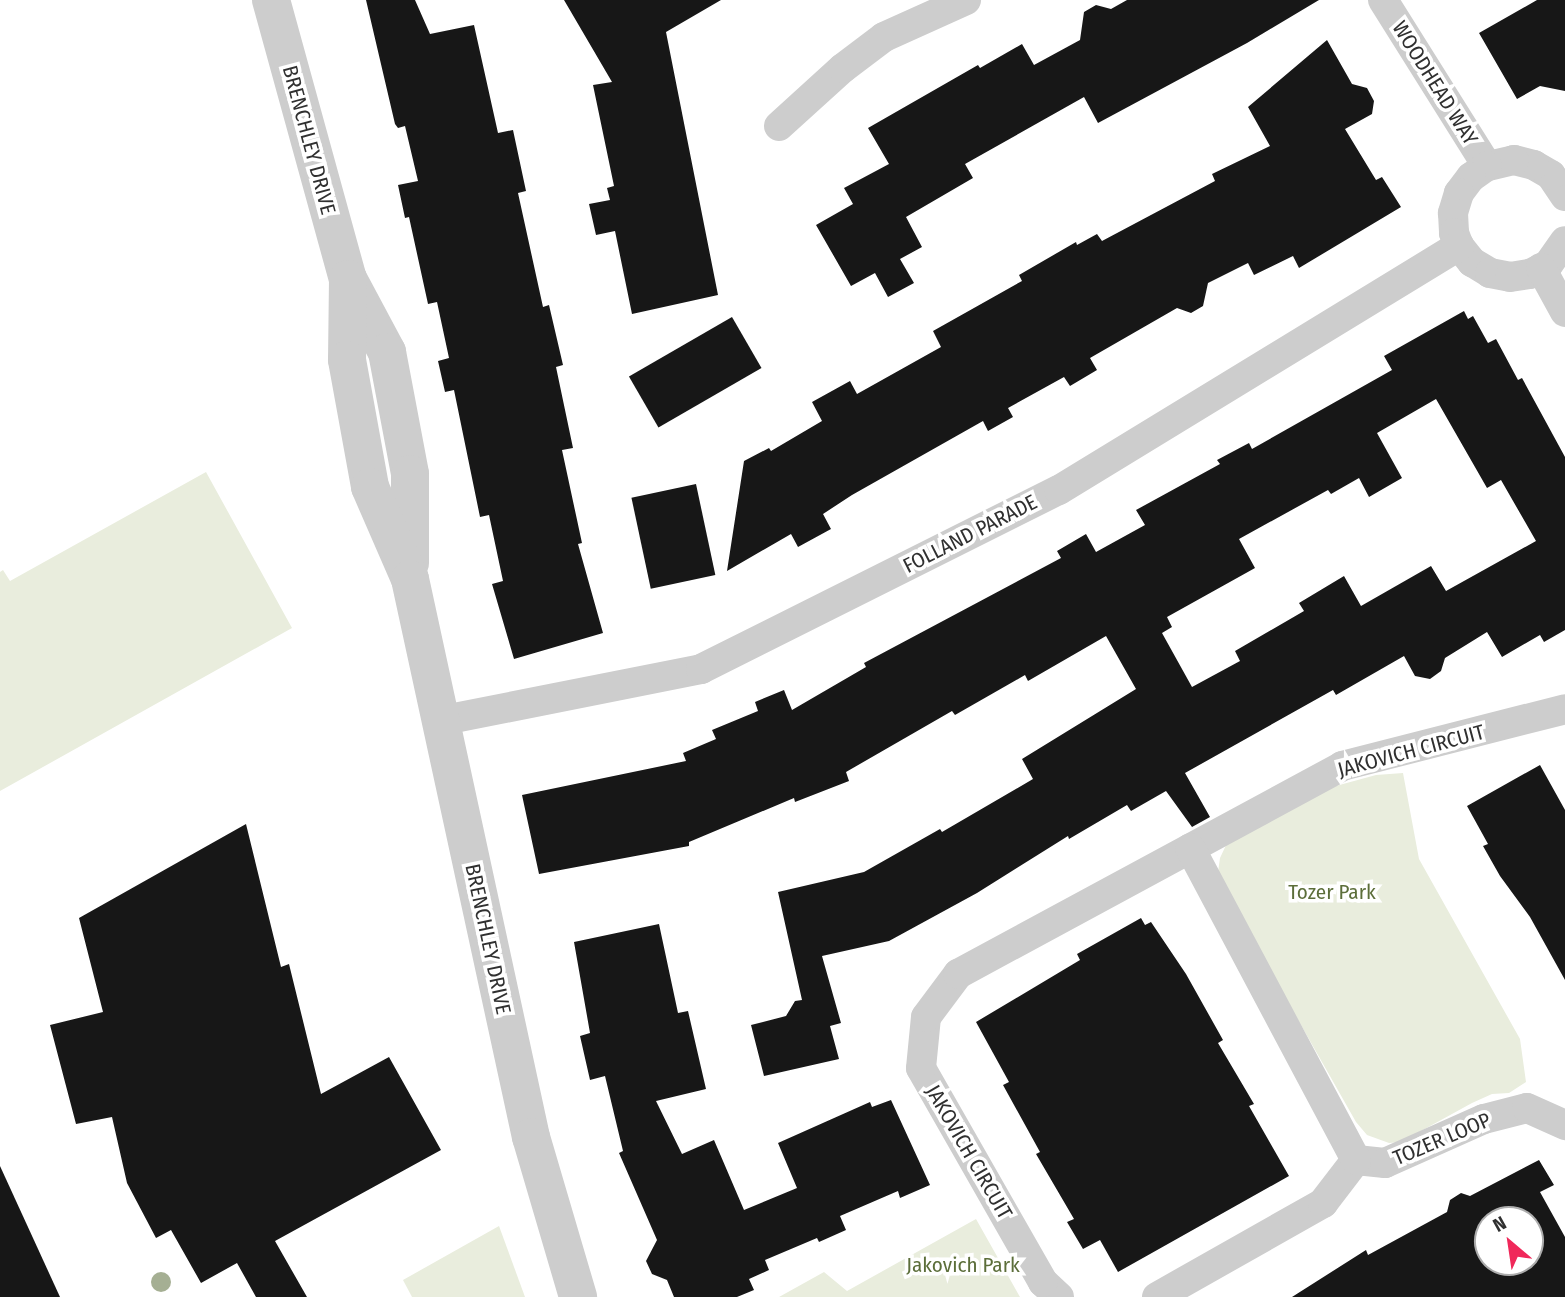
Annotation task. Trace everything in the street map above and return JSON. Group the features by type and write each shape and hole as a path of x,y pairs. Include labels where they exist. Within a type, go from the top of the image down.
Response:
{"street":[{"name":"BRENCHLEY DRIVE","path":"271,0 348,279 387,352 410,474 410,579 531,1137 578,1297"},
{"path":"779,126 843,68 884,37 966,0"},
{"name":"WOODHEAD WAY","path":"1383,0 1487,166"},
{"path":"1563,189 1551,175 1534,165 1514,160 1487,166 1471,177 1459,193 1453,213 1454,233 1459,246 1472,262 1490,273 1510,277 1530,274 1557,255 1565,241"},
{"name":"FOLLAND PARADE","path":"439,721 701,669 1059,490 1459,246"},
{"path":"1541,268 1565,312"},
{"name":"BRENCHLEY DRIVE","path":"348,279 346,359 370,486 410,579"},
{"path":"359,424 399,416"},
{"name":"JAKOVICH CIRCUIT","path":"1059,1297 1044,1282 920,1068 926,1017 958,974 1342,766 1565,709"},
{"path":"1157,1297 1323,1203 1356,1160 1190,848"},
{"name":"TOZER LOOP","path":"1356,1160 1385,1163 1483,1119 1527,1108 1565,1125"}],"green space":[{"path":"206,472 292,628 0,791 0,572 3,570 10,581"},
{"name":"Tozer Park","path":"1403,773 1419,859 1520,1039 1526,1082 1509,1093 1492,1094 1472,1103 1401,1142 1389,1143 1367,1135 1356,1122 1221,884 1218,872 1220,858 1227,843 1321,790 1376,775"},
{"name":"Jakovich Park","path":"976,1219 1020,1297 779,1297 824,1272 847,1291"},
{"path":"499,1226 525,1297 412,1297 403,1280"}],"building":[{"path":"366,0 415,0 430,34 474,25 498,133 513,130 526,191 518,193 543,307 549,305 563,365 556,367 573,448 562,450 582,543 578,544 603,633 514,659 492,584 503,581 489,515 480,517 454,390 445,392 438,361 449,358 437,302 428,304 409,217 405,218 398,185 418,181 405,126 398,128 395,124"},
{"path":"564,0 721,0 666,32 718,295 632,314 615,231 596,235 589,204 610,200 607,188 614,186 593,85 612,82"},
{"path":"1127,0 1319,0 1247,43 1098,123 1084,97 965,164 973,178 906,217 922,247 900,259 914,283 888,297 875,273 851,286 816,225 853,204 844,188 889,164 868,128 978,65 980,68 1022,44 1034,65 1080,40 1084,12 1096,5 1111,9"},
{"path":"1537,0 1565,0 1565,91 1540,86 1517,99 1479,33"},
{"path":"1327,40 1352,84 1367,88 1374,101 1372,114 1345,129 1376,180 1382,177 1401,207 1299,268 1293,256 1254,275 1248,263 1208,283 1203,306 1191,313 1177,308 1090,358 1097,370 1070,386 1064,377 1008,408 1013,417 988,431 983,421 852,495 823,514 831,529 798,547 791,534 727,571 744,461 769,448 771,451 822,421 812,402 850,381 857,394 941,347 933,331 1022,281 1019,275 1076,242 1077,245 1097,234 1102,241 1215,181 1212,174 1270,146 1248,107"},
{"path":"1464,311 1468,319 1473,316 1488,343 1496,339 1518,380 1522,378 1565,457 1565,630 1544,642 1540,635 1502,657 1487,632 1445,658 1441,671 1430,679 1415,676 1404,656 1336,695 1333,690 1185,773 1210,817 1192,827 1166,791 1131,811 1127,805 1069,839 1068,836 977,893 889,941 822,956 841,1023 830,1026 839,1059 764,1076 751,1025 786,1016 795,1001 802,1000 778,892 864,872 940,829 942,832 1033,779 1022,759 1136,689 1106,636 1028,681 1025,675 955,715 952,711 846,772 849,781 795,802 794,798 689,842 689,846 539,874 522,795 686,761 683,753 716,739 712,730 758,711 755,702 784,690 792,710 866,667 864,663 1061,558 1057,551 1086,534 1096,552 1145,525 1136,510 1220,464 1217,460 1249,443 1252,449 1392,370 1384,356","holes":["1436,399 1487,488 1501,480 1536,541 1446,591 1431,566 1361,606 1344,576 1299,603 1304,611 1235,651 1240,661 1192,687 1162,633 1172,627 1167,617 1255,568 1239,539 1328,490 1331,494 1359,478 1369,497 1402,478 1377,433"]},
{"path":"732,317 762,368 658,428 629,376"},
{"path":"696,484 715,575 651,589 631,498"},
{"path":"1540,765 1565,810 1565,980 1530,917 1500,876 1483,846 1488,844 1467,806"},
{"path":"246,824 281,967 289,964 321,1094 389,1057 441,1150 275,1241 307,1297 256,1297 237,1263 201,1283 171,1230 156,1238 127,1183 112,1117 76,1124 50,1025 103,1012 79,918"},
{"path":"1141,918 1145,925 1151,922 1186,974 1223,1040 1218,1043 1254,1104 1249,1106 1289,1176 1118,1272 1100,1240 1083,1249 1067,1222 1074,1219 1036,1154 1040,1152 1003,1085 1009,1082 976,1022 1080,960 1077,954"},
{"path":"659,924 678,1013 688,1011 706,1089 656,1101 682,1154 714,1140 744,1210 797,1188 778,1143 870,1102 872,1107 891,1100 930,1185 900,1198 898,1191 840,1216 846,1230 819,1242 817,1238 765,1260 769,1270 749,1279 754,1290 737,1297 674,1297 667,1280 652,1274 646,1261 657,1240 619,1153 623,1151 605,1076 590,1080 580,1036 590,1033 574,942"},
{"path":"1539,1160 1554,1185 1540,1192 1565,1237 1565,1297 1292,1297 1366,1250 1368,1255 1447,1212 1450,1200 1461,1193 1470,1196"},
{"path":"0,1166 60,1297 0,1297"}]}
